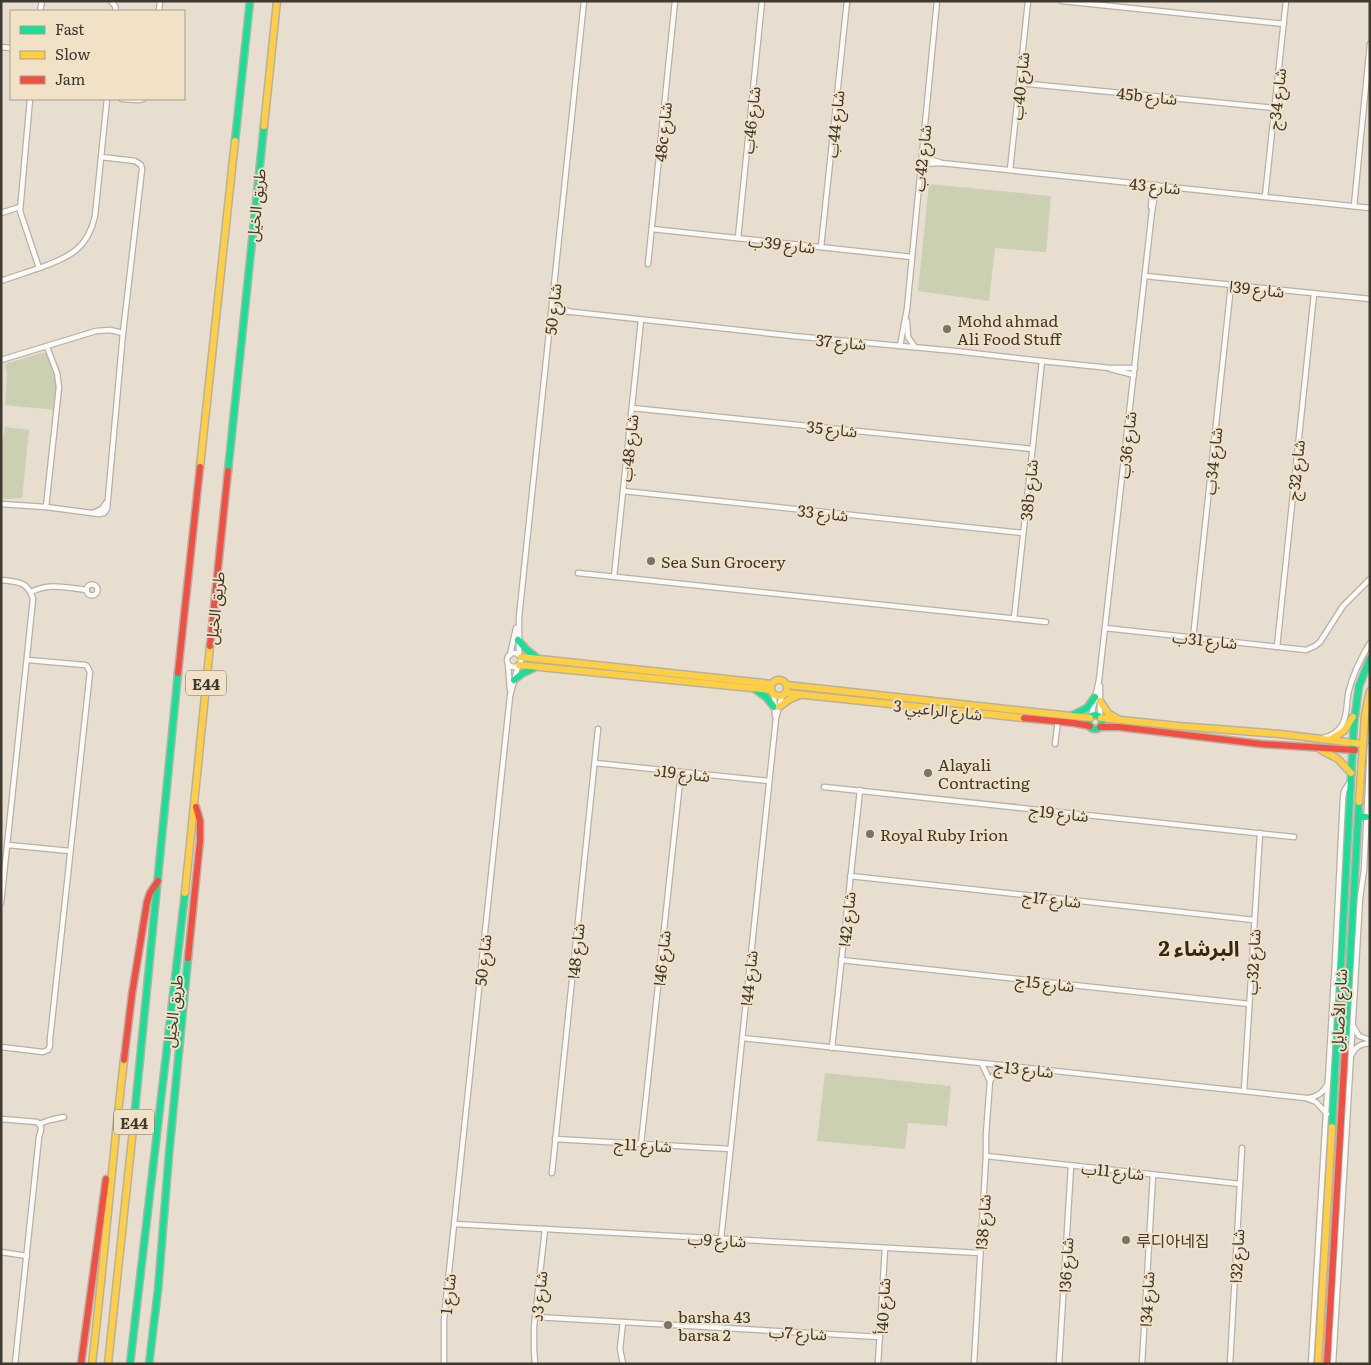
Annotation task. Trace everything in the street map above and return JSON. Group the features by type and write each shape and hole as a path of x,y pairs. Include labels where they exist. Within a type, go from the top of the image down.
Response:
{"main road":[{"name":"طريق الخيل","path":"108,1364 170,751 250,1"},
{"name":"طريق الخيل","path":"130,1364 175,985 277,1"},
{"path":"518,640 539,663"},
{"path":"520,656 539,663 772,690"},
{"name":"شارع الأصايل","path":"1318,1364 1324,1285 1338,962 1354,715 1360,684 1370,659"},
{"path":"514,680 539,663"},
{"path":"519,666 539,663 772,690 777,696 784,694 787,685 780,680 776,681 772,690"},
{"name":"شارع الراعبي 3","path":"787,685 1090,717"},
{"path":"755,689 777,707 803,694"},
{"name":"شارع الأصايل","path":"1327,1364 1343,1079 1354,940 1358,817 1365,747 1366,705 1370,691"},
{"name":"شارع الراعبي 3","path":"784,694 803,694 1090,726"},
{"path":"1072,716 1084,710 1097,699 1108,713 1121,721"},
{"path":"1352,747 1322,739 1121,721 1096,715 1090,717 1089,721 1090,726 1095,728 1113,727 1261,744 1312,748 1365,747"},
{"path":"1329,740 1343,732 1350,725 1354,715"},
{"path":"1100,717 1102,722 1100,727"},
{"path":"1312,748 1336,757 1351,773"},
{"path":"148,1364 158,1290 168,1154 200,841 200,821 194,802"},
{"path":"1358,817 1366,817"},
{"path":"92,1364 102,1282 116,1128 132,994 145,909 150,892 158,881"},
{"path":"81,1364 104,1190 113,1162"},
{"path":"1318,1273 1324,1285"},
{"path":"150,1349 154,1364"}],"street":[{"name":"شارع 50","path":"510,655 518,617 584,1"},
{"name":"48c شارع","path":"648,264 675,1"},
{"name":"شارع 46ب","path":"738,238 762,1"},
{"name":"شارع 44ب","path":"821,247 847,1"},
{"name":"شارع 42ب","path":"900,346 906,314 937,1"},
{"name":"شارع 40ب","path":"1010,170 1028,1"},
{"path":"1062,1 1284,24"},
{"name":"شارع 34ج","path":"1265,197 1286,1"},
{"path":"1354,206 1370,44"},
{"name":"45b شارع","path":"1019,82 1274,108"},
{"path":"30,100 20,207 21,216 39,268"},
{"path":"1,281 66,258 86,240 95,216 107,100"},
{"path":"1362,118 1370,119"},
{"path":"1,504 46,507 99,514 104,513 107,509 123,333 142,169 141,165 135,161 101,157"},
{"name":"شارع 43","path":"922,157 941,163"},
{"name":"شارع 43","path":"921,164 941,163 1370,208"},
{"name":"شارع 36ب","path":"1090,717 1097,699 1100,680 1152,211 1151,203 1155,185"},
{"path":"1,213 20,207"},
{"name":"شارع 39ب","path":"652,229 912,257"},
{"name":"شارع 39ا","path":"1145,276 1370,299"},
{"name":"شارع 34ب","path":"1193,638 1231,285"},
{"name":"شارع 32ج","path":"1277,647 1314,294"},
{"name":"شارع 37","path":"552,310 564,309 573,312 642,320 915,347 1042,362 1110,368 1135,368"},
{"name":"شارع 42ب","path":"906,314 907,333 915,347"},
{"name":"شارع 48ب","path":"614,577 642,320"},
{"path":"1,360 96,331 110,330 123,333"},
{"path":"46,507 60,387 57,372 47,346"},
{"name":"38b شارع","path":"1014,619 1042,362"},
{"name":"شارع 37","path":"1110,368 1134,375"},
{"name":"شارع 35","path":"632,408 1032,449"},
{"name":"شارع 33","path":"623,491 1023,533"},
{"path":"578,573 1046,622"},
{"name":"شارع 31ب","path":"1105,628 1306,650 1320,642 1343,606 1370,579"},
{"path":"1,580 21,583 27,586 33,599 1,903"},
{"path":"31,592 43,586 86,590"},
{"name":"شارع 50","path":"518,617 520,656"},
{"path":"1322,739 1336,732 1342,725 1351,681 1370,643"},
{"path":"514,653 520,656 521,662 519,666 514,667 508,664 510,655 514,653"},
{"path":"1,1047 43,1052 48,1050 50,1046 89,669 85,665 28,660"},
{"name":"شارع 50","path":"508,664 510,696"},
{"name":"شارع 50","path":"454,1224 510,696 519,666"},
{"name":"شارع 44ا","path":"721,1239 776,718 777,707 772,690"},
{"name":"شارع 44ا","path":"777,707 784,694"},
{"name":"شارع 36ب","path":"1097,699 1100,717"},
{"path":"1055,744 1058,721"},
{"name":"شارع 48ا","path":"552,1173 598,729"},
{"path":"1333,1364 1353,1023 1354,940 1364,870 1366,817 1365,747"},
{"name":"شارع 19د","path":"595,763 769,781"},
{"name":"شارع 46ا","path":"641,1144 681,772"},
{"name":"شارع 19ج","path":"824,786 1294,837"},
{"name":"شارع 42ا","path":"832,1048 860,790"},
{"name":"شارع 32ب","path":"1244,1092 1260,833"},
{"path":"8,844 70,851"},
{"name":"شارع 17ج","path":"850,876 1254,920"},
{"name":"شارع 15ج","path":"842,960 1249,1004"},
{"path":"1311,1364 1318,1273 1328,1082 1338,962"},
{"path":"1353,1023 1359,1036 1370,1041"},
{"name":"شارع 13ج","path":"742,1038 1306,1098"},
{"path":"1343,1079 1356,1048 1370,1041"},
{"name":"شارع 38ا","path":"982,1064 990,1081"},
{"name":"شارع 38ا","path":"974,1364 990,1081 1000,1065"},
{"path":"1306,1098 1319,1095 1325,1089 1328,1082"},
{"path":"1306,1098 1316,1102 1326,1114"},
{"path":"1,1119 37,1122 39,1124 64,1117"},
{"path":"30,1122 37,1128 39,1137"},
{"path":"15,1364 41,1129 39,1124"},
{"name":"شارع 11ج","path":"555,1139 730,1149"},
{"name":"شارع 32ا","path":"1230,1364 1242,1148"},
{"name":"شارع 11ب","path":"986,1156 1240,1184"},
{"name":"شارع 36ا","path":"1059,1364 1071,1166"},
{"name":"شارع 34ا","path":"1142,1364 1153,1174"},
{"name":"شارع 9ب","path":"454,1224 980,1253"},
{"name":"شارع 1","path":"444,1364 444,1319 454,1224"},
{"name":"شارع 3د","path":"535,1364 536,1317 545,1229"},
{"name":"شارع 40أ","path":"878,1364 885,1248"},
{"path":"1,1252 27,1256"},
{"name":"شارع 7ب","path":"536,1317 880,1337"},
{"path":"622,1322 620,1349 623,1364"}],"green space":[{"path":"929,184 1051,196 1046,252 995,248 989,301 918,291"},
{"path":"41,353 47,353 56,376 56,410 5,405 7,375 5,365"},
{"path":"5,427 29,430 22,498 5,499 1,497 1,451"},
{"path":"825,1073 951,1086 947,1126 908,1123 905,1149 817,1141"}],"traffic: fast":[{"path":"235,141 250,1"},
{"path":"228,471 264,126"},
{"path":"518,640 537,658"},
{"path":"1332,1127 1354,723 1359,686 1370,659"},
{"path":"514,680 534,668"},
{"path":"134,1120 178,673"},
{"path":"756,690 766,697 774,707"},
{"path":"1073,715 1087,708 1095,697"},
{"path":"1095,715 1100,717 1102,722 1100,727 1095,729 1090,727 1088,722 1090,717 1095,715"},
{"path":"1345,1050 1359,802"},
{"path":"1358,817 1366,817"},
{"path":"130,1364 185,893"},
{"path":"149,1364 158,1290 188,958"}],"traffic: slow":[{"path":"264,126 277,1"},
{"path":"200,467 235,141"},
{"path":"185,893 210,646"},
{"path":"521,657 772,684"},
{"path":"519,665 771,690"},
{"path":"776,680 782,680 787,685 787,688 785,694 776,696 771,691 771,685 776,680"},
{"path":"787,685 1090,718"},
{"path":"1359,802 1365,714 1370,691"},
{"path":"786,693 1024,718"},
{"path":"779,707 800,695"},
{"path":"1100,701 1108,713 1118,719"},
{"path":"1331,739 1344,731 1353,717"},
{"path":"1101,718 1280,734 1363,744"},
{"path":"1321,750 1338,759 1351,773"},
{"path":"92,1364 124,1060"},
{"path":"108,1364 134,1120"},
{"path":"1318,1364 1332,1127"}],"traffic: jam":[{"path":"178,673 200,467"},
{"path":"210,646 228,471"},
{"path":"1024,718 1090,726"},
{"path":"1100,727 1119,727 1261,744 1355,750"},
{"path":"188,958 200,841 200,821 196,807"},
{"path":"124,1060 132,994 147,902 150,893 158,881"},
{"path":"1327,1364 1345,1050"},
{"path":"81,1364 106,1179"}],"place":[{"name":"Mohd ahmad Ali Food Stuff","path":"947,329"},
{"name":"Sea Sun Grocery","path":"651,561"},
{"name":"Alayali Contracting","path":"928,773"},
{"name":"Royal Ruby Irion","path":"870,834"},
{"name":"루디아네집","path":"1126,1240"},
{"name":"barsha 43 barsa 2","path":"668,1325"}],"district":[{"name":"البرشاء 2","path":"1199,946"}]}
